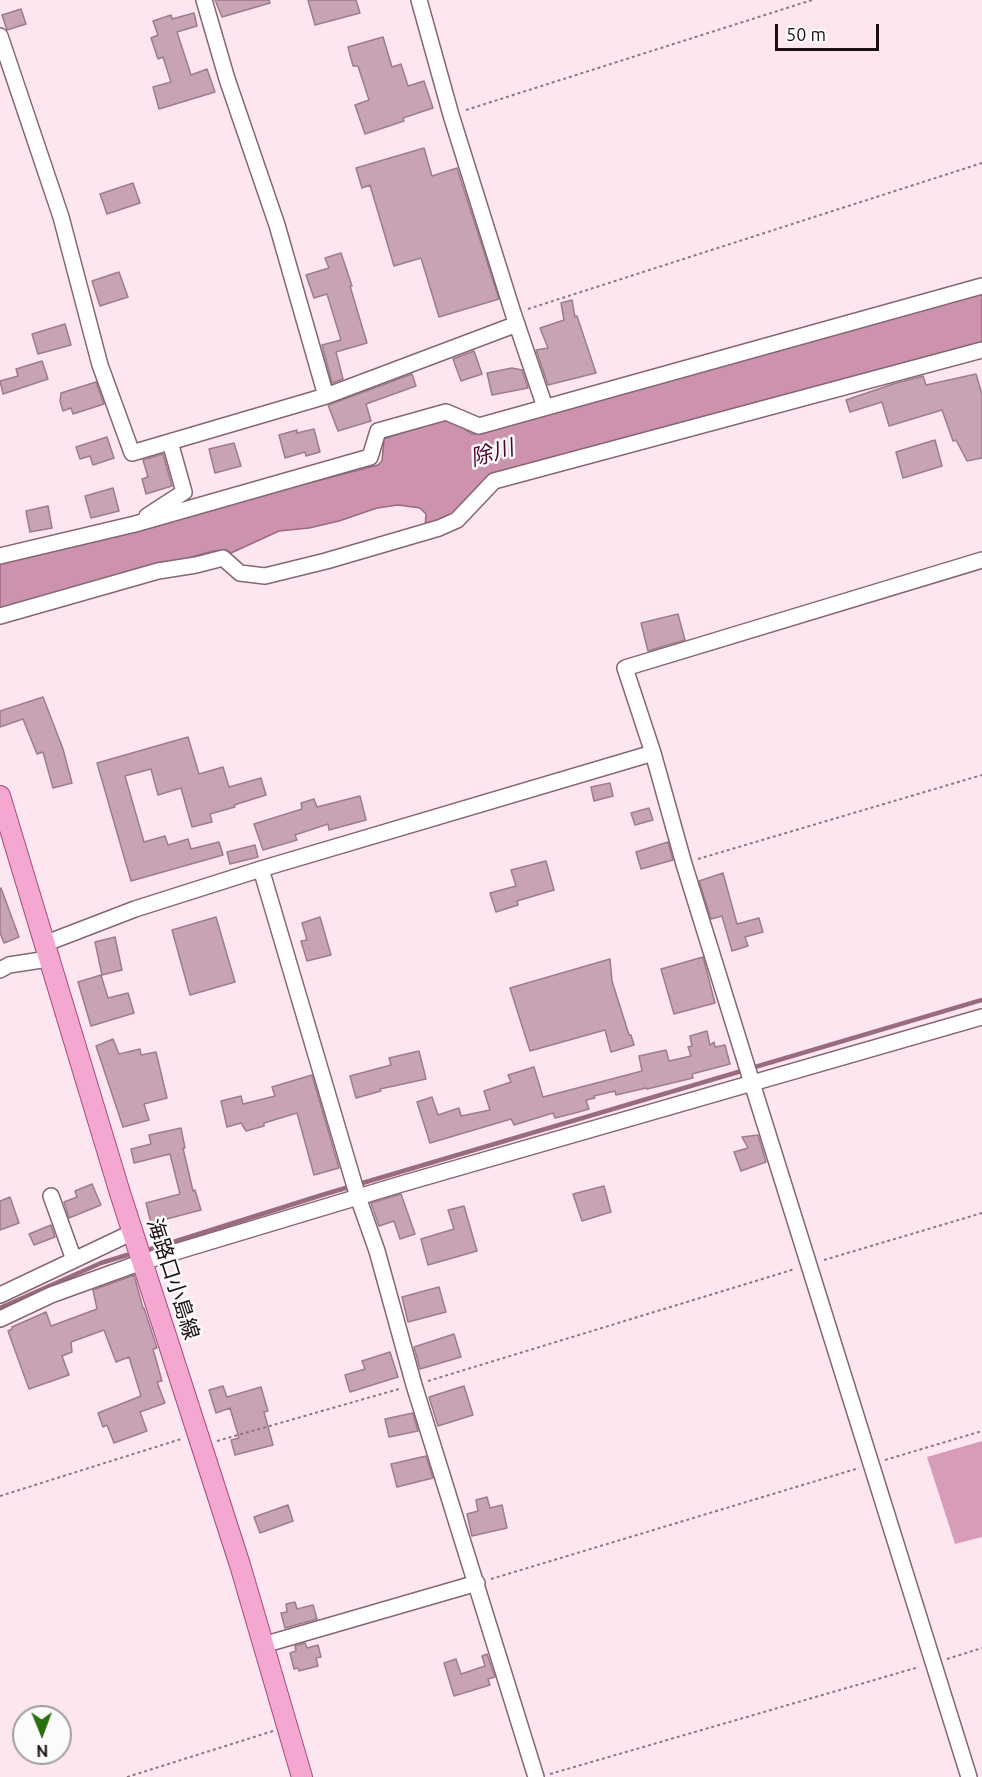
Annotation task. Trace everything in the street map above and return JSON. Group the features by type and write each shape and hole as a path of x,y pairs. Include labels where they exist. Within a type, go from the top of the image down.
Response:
{"main road":[{"name":"海路口小島線","path":"0,796 302,1777"}],"street":[{"path":"204,0 227,79 278,225 326,396"},
{"path":"419,0 515,319 545,407"},
{"path":"0,36 61,218 100,364 132,453 326,396 515,319"},
{"path":"0,556 135,524 370,457 378,431 446,412 479,426 982,286"},
{"path":"0,616 158,572 223,558 240,573 265,576 326,561 439,528 457,520 494,482 982,350"},
{"path":"135,524 184,492 170,442"},
{"path":"969,1777 870,1465 625,668 982,560"},
{"path":"0,970 135,909 261,869 653,753"},
{"path":"261,869 358,1197 377,1251 414,1385 477,1583 543,1775"},
{"path":"0,1319 51,1295 142,1262 358,1197 982,1017"},
{"path":"51,1196 74,1260"},
{"path":"0,1295 133,1232"},
{"path":"263,1645 477,1583"}],"path":[{"path":"452,115 812,0"},
{"path":"515,319 982,163"},
{"path":"684,864 982,775"},
{"path":"0,1496 200,1440 414,1385 982,1213"},
{"path":"477,1583 982,1431"},
{"path":"543,1775 982,1648"},
{"path":"127,1777 287,1727"}],"shaded area":[{"path":"982,1441 982,1537 955,1544 927,1457"}],"water":[{"name":"除川","path":"982,294 982,342 491,475 481,483 470,502 462,510 425,527 426,514 420,508 398,505 377,508 339,521 309,528 279,531 231,553 226,550 214,551 0,608 0,563 378,465 382,461 384,439 441,419 451,419 472,434 477,434"}],"building":[{"path":"215,0 269,0 270,3 222,17"},
{"path":"308,0 356,0 360,13 315,25"},
{"path":"21,9 26,24 7,30 2,15"},
{"path":"194,13 197,26 177,32 191,75 207,69 215,92 159,109 153,87 171,82 163,57 158,59 151,38 158,35 153,21 171,15 172,19"},
{"path":"383,37 392,67 401,64 408,86 424,81 433,108 365,134 355,105 369,100 358,66 353,66 348,47"},
{"path":"424,148 432,176 457,168 499,299 439,317 421,258 394,266 370,185 362,188 356,168"},
{"path":"133,183 140,203 107,214 100,194"},
{"path":"341,253 367,343 336,352 343,379 332,383 322,345 341,340 327,294 314,298 306,275 329,268 325,258"},
{"path":"119,272 128,297 100,306 92,281"},
{"path":"572,300 575,317 577,316 596,373 548,385 536,350 548,348 540,328 564,320 561,303"},
{"path":"65,324 71,345 38,354 32,334"},
{"path":"474,351 482,374 461,381 453,359"},
{"path":"42,361 48,379 3,394 0,381 18,376 16,369"},
{"path":"512,368 522,370 528,388 492,395 487,373"},
{"path":"412,374 416,386 366,404 371,421 338,431 328,405"},
{"path":"976,374 982,394 982,458 967,461 956,440 953,441 942,410 889,426 882,402 850,412 846,400 923,376 926,385"},
{"path":"96,382 104,404 73,414 71,408 63,411 60,401 61,393"},
{"path":"314,429 320,452 306,456 305,452 285,458 279,435 297,430 297,433"},
{"path":"107,437 114,458 93,465 90,456 80,459 76,447"},
{"path":"935,440 942,466 903,478 896,452"},
{"path":"234,443 241,466 215,473 209,449"},
{"path":"163,454 172,486 146,494 142,479 148,477 143,460"},
{"path":"113,488 119,511 91,518 85,496"},
{"path":"48,506 52,528 30,532 26,511"},
{"path":"678,614 685,640 648,651 641,623"},
{"path":"43,697 63,749 72,783 53,788 43,752 37,754 23,719 0,727 0,711"},
{"path":"188,737 199,774 223,767 229,787 261,778 266,795 210,814 212,822 192,827 181,788 158,795 151,769 125,776 144,842 165,836 168,845 188,839 191,849 219,842 223,855 131,881 97,763"},
{"path":"610,783 613,796 594,801 591,787"},
{"path":"360,796 366,820 329,830 328,824 295,835 297,840 263,850 254,824 302,809 301,803 314,799 317,807"},
{"path":"649,808 653,820 635,825 631,813"},
{"path":"668,842 673,860 641,869 636,852"},
{"path":"255,845 258,857 230,864 227,852"},
{"path":"546,861 554,890 517,901 518,905 496,912 490,893 516,886 511,870"},
{"path":"723,873 737,924 759,918 763,932 745,937 748,946 732,951 722,916 711,919 699,881"},
{"path":"1,888 19,937 4,943 0,933"},
{"path":"216,917 235,982 190,995 172,930"},
{"path":"320,917 331,955 307,961 301,941 307,940 302,923"},
{"path":"115,937 122,970 102,975 95,942"},
{"path":"703,957 715,1003 674,1014 661,969"},
{"path":"610,959 612,981 634,1045 611,1052 605,1030 530,1051 510,988"},
{"path":"101,975 108,998 128,993 134,1013 91,1026 78,982"},
{"path":"707,1031 710,1045 714,1042 715,1047 725,1045 730,1064 692,1074 693,1078 647,1089 616,1095 615,1091 594,1096 595,1098 586,1100 589,1109 575,1113 555,1118 553,1113 514,1125 511,1119 430,1143 417,1102 432,1097 438,1115 459,1108 461,1116 490,1110 484,1091 511,1082 508,1075 534,1067 543,1097 642,1071 639,1056 666,1050 669,1061 691,1056 688,1047 692,1046 690,1036"},
{"path":"113,1039 119,1054 140,1049 141,1055 156,1052 167,1098 144,1104 149,1120 123,1127 96,1046"},
{"path":"419,1051 426,1079 380,1089 381,1091 356,1098 350,1076 391,1065 389,1058"},
{"path":"312,1075 339,1168 314,1175 297,1113 246,1131 241,1123 227,1127 221,1101 241,1096 243,1104 275,1096 272,1087"},
{"path":"181,1128 193,1191 195,1190 201,1210 151,1223 146,1203 180,1194 170,1154 134,1163 131,1149 151,1144 149,1135"},
{"path":"758,1135 766,1162 741,1171 734,1152 748,1148 742,1137"},
{"path":"92,1184 101,1205 69,1218 64,1202 77,1197 75,1191"},
{"path":"604,1186 611,1212 582,1221 573,1194"},
{"path":"401,1194 415,1234 400,1239 394,1221 379,1226 371,1203"},
{"path":"10,1197 19,1223 0,1230 0,1201"},
{"path":"464,1206 477,1251 428,1265 421,1239 454,1229 448,1210"},
{"path":"51,1225 55,1237 34,1245 29,1234"},
{"path":"134,1275 157,1348 153,1349 162,1381 157,1382 165,1403 140,1412 147,1431 114,1443 107,1425 103,1427 98,1413 141,1396 129,1357 116,1362 104,1330 71,1342 72,1352 62,1356 69,1375 29,1389 8,1331 46,1312 51,1326 97,1309 93,1290"},
{"path":"439,1287 446,1312 408,1322 402,1297"},
{"path":"454,1334 461,1357 420,1369 414,1347"},
{"path":"390,1352 398,1377 350,1392 345,1375 365,1369 362,1361"},
{"path":"223,1386 227,1397 261,1387 268,1411 264,1412 273,1445 235,1455 231,1440 239,1438 230,1408 216,1413 209,1390"},
{"path":"464,1386 473,1415 438,1426 429,1397"},
{"path":"413,1413 418,1431 389,1437 385,1419"},
{"path":"426,1456 433,1478 397,1487 391,1464"},
{"path":"487,1497 490,1508 502,1505 507,1528 472,1536 467,1514 478,1511 476,1500"},
{"path":"288,1505 293,1521 260,1533 254,1517"},
{"path":"295,1602 297,1609 313,1605 317,1619 285,1628 281,1613 287,1612 286,1604"},
{"path":"305,1643 307,1648 318,1645 321,1657 316,1658 318,1666 299,1671 298,1668 294,1669 290,1653 296,1651 295,1646"},
{"path":"487,1654 495,1677 488,1679 490,1685 454,1696 444,1663 456,1659 461,1674 485,1666 482,1656"}],"waterway":[{"path":"151,1249 322,1195 982,1000"},
{"path":"0,1308 101,1263 127,1255"}]}
